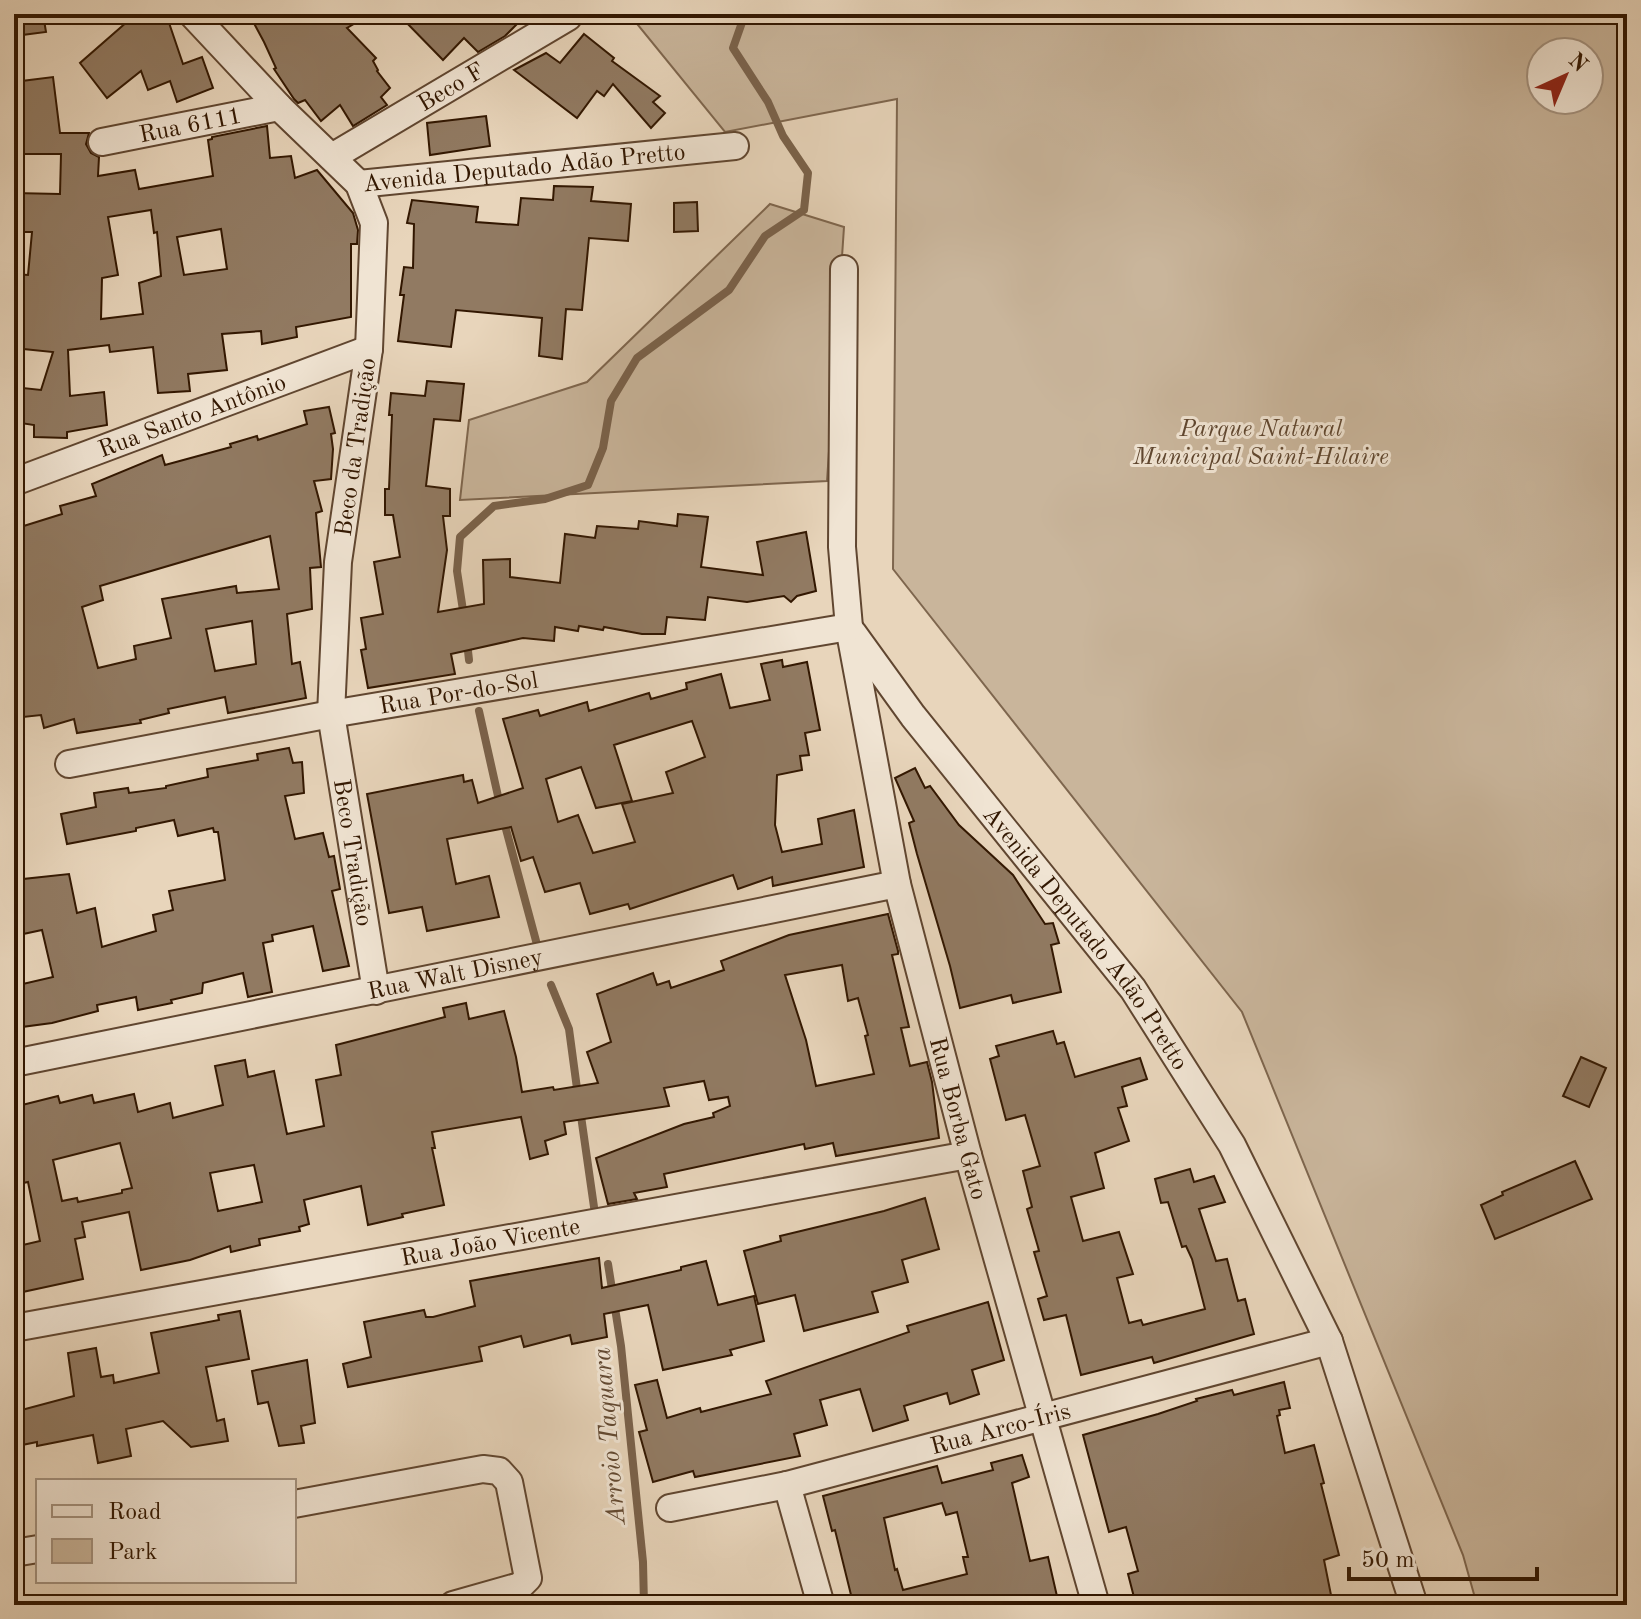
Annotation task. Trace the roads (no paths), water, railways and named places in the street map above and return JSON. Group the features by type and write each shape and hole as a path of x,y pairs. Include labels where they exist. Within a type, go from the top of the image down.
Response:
{"street":[{"name":"Avenida Deputado Adão Pretto","path":"192,14 279,107 359,184 735,146"},
{"name":"Beco F","path":"332,157 568,17"},
{"name":"Rua 6111","path":"102,142 279,107"},
{"name":"Beco da Tradição","path":"331,714 338,562 369,349 374,223 359,184"},
{"path":"844,269 842,547 849,627"},
{"name":"Rua Santo Antônio","path":"14,482 369,349"},
{"name":"Avenida Deputado Adão Pretto","path":"849,627 913,716 1133,989 1232,1145 1329,1341 1414,1605"},
{"name":"Rua Por-do-Sol","path":"69,764 331,714 849,627"},
{"name":"Rua Borba Gato","path":"849,627 897,884 968,1155 1096,1605"},
{"name":"Beco Tradição","path":"331,714 376,991"},
{"name":"Rua Walt Disney","path":"14,1063 897,884"},
{"name":"Rua João Vicente","path":"14,1328 968,1155"},
{"name":"Rua Arco-Íris","path":"670,1508 787,1485 1329,1341"},
{"path":"296,1504 483,1469 499,1471 509,1482 528,1578 520,1586 453,1605"},
{"path":"787,1485 821,1605"},
{"path":"14,1553 36,1549"}],"waterway":[{"name":"Arroio Taquara","path":"464,617 457,571 460,537 494,506 545,499 588,485 603,448 611,401 637,358 729,290 765,236 804,210 808,173 783,136 768,102 733,48 745,14"},
{"name":"Arroio Taquara","path":"467,642 469,660"},
{"name":"Arroio Taquara","path":"479,711 500,805"},
{"name":"Arroio Taquara","path":"503,818 539,952"},
{"name":"Arroio Taquara","path":"551,985 569,1029 578,1096"},
{"name":"Arroio Taquara","path":"580,1109 594,1207"},
{"name":"Arroio Taquara","path":"608,1264 621,1346 643,1562 644,1605"}],"park label":[{"name":"Parque Natural Municipal Saint-Hilaire","path":"1261,442"}]}
